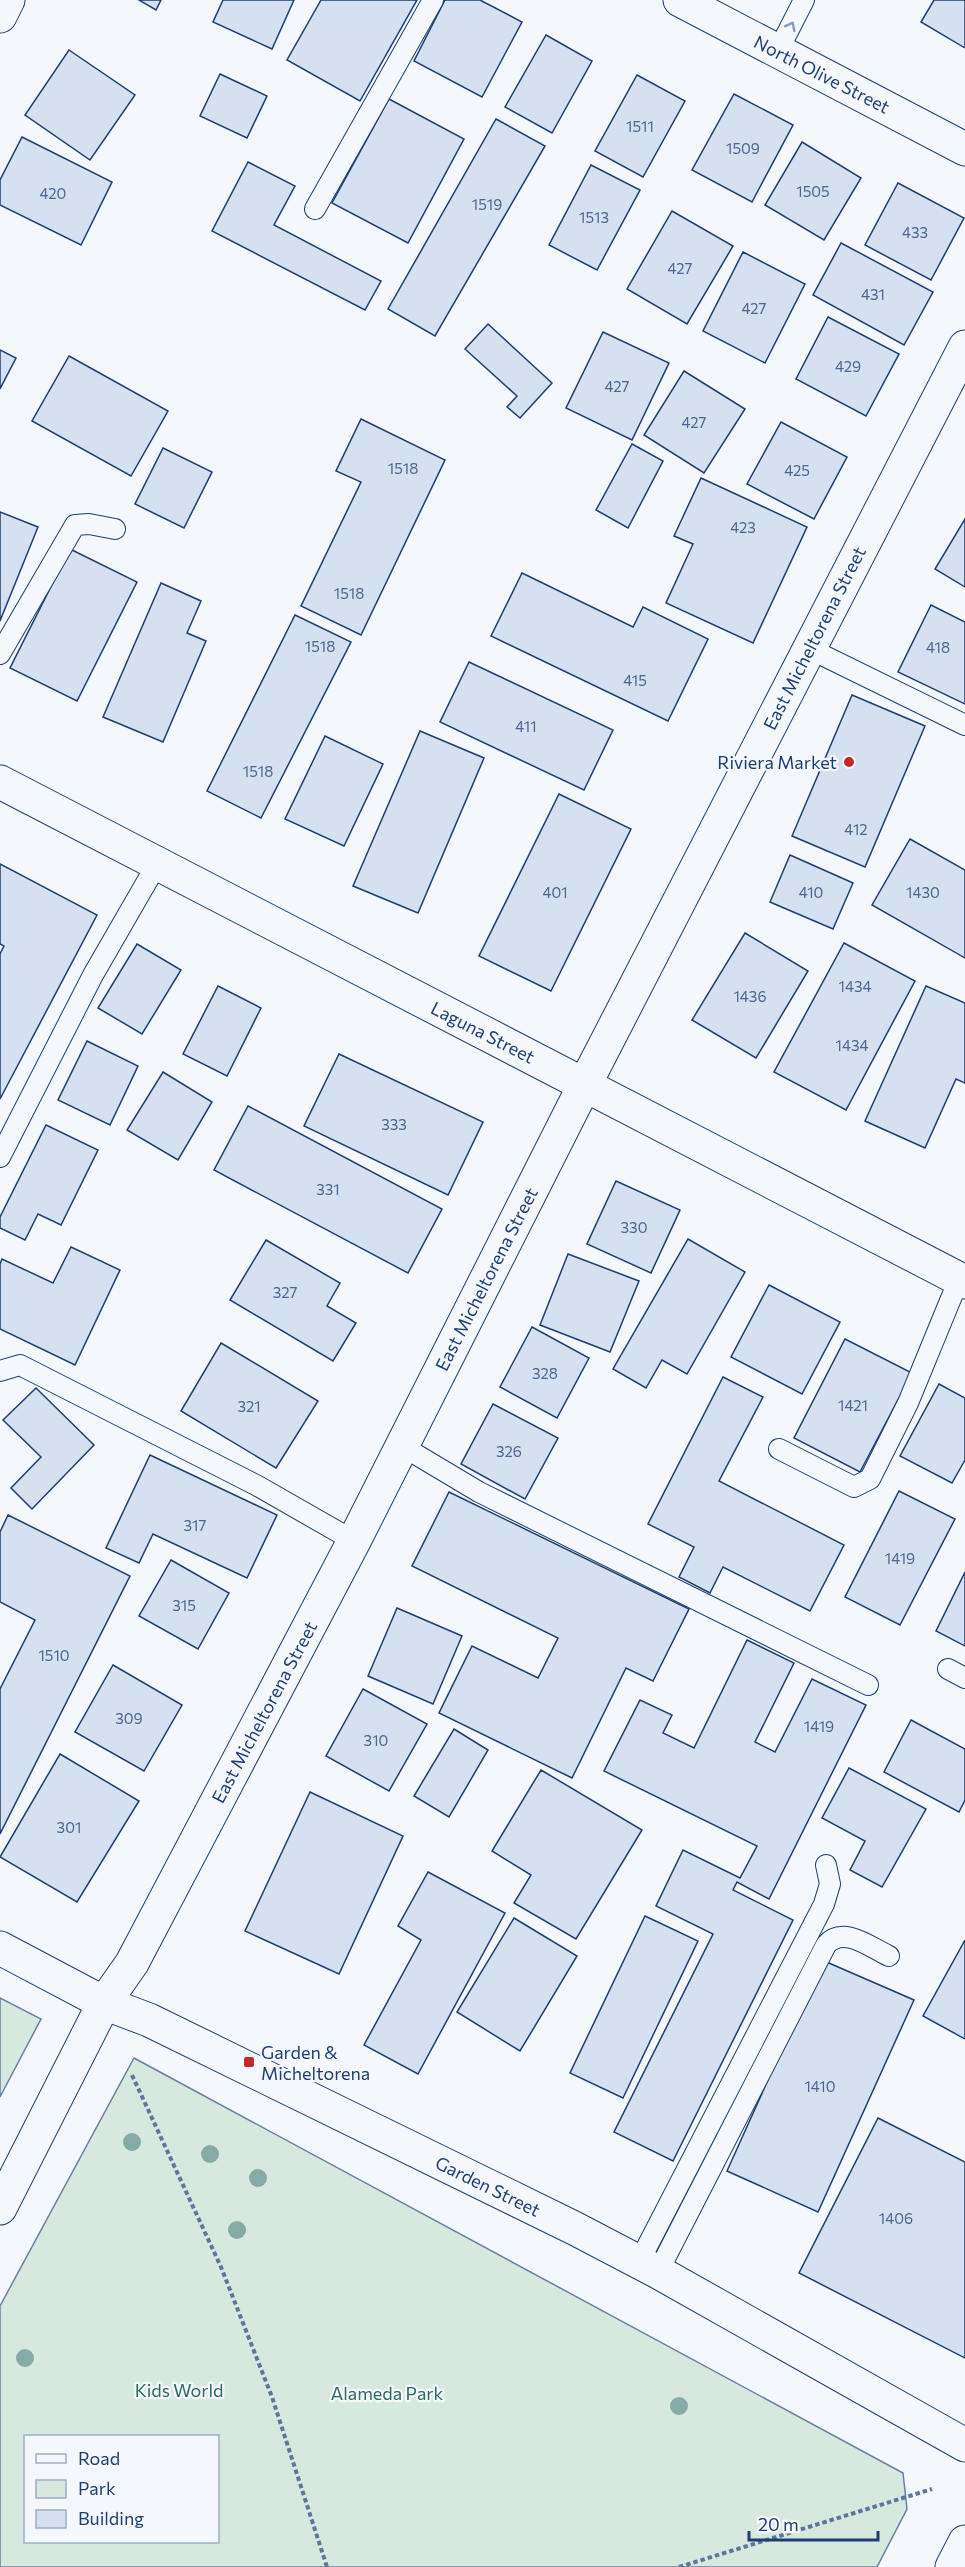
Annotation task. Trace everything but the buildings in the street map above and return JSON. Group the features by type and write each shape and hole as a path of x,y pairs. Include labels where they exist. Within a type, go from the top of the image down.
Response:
{"street":[{"path":"0,16 8,0"},
{"name":"North Olive Street","path":"692,3 965,149"},
{"name":"East Micheltorena Street","path":"0,2208 104,2003 132,1962 354,1540 808,648 965,346"},
{"name":"Laguna Street","path":"0,782 962,1281"},
{"name":"Garden Street","path":"0,1948 104,2003 159,2025 574,2228 649,2267 965,2445"},
{"path":"952,2567 965,2542"}],"lane":[{"path":"315,209 433,0"},
{"path":"778,51 804,0"},
{"path":"0,654 75,525 89,524 115,529"},
{"path":"808,648 965,725"},
{"path":"0,1157 93,975 157,864"},
{"path":"778,1449 854,1487 870,1479 908,1403 962,1281"},
{"path":"0,1371 20,1365 256,1485 354,1540"},
{"path":"402,1446 479,1492 868,1685"},
{"path":"649,2267 824,1904 830,1884 826,1864"},
{"path":"649,2267 826,1946 831,1940 840,1936 852,1938 889,1956"}],"path":[{"path":"132,2075 221,2267 272,2397 327,2567"},
{"path":"679,2567 932,2489"}],"green space":[{"path":"0,1998 41,2019 0,2097"},
{"name":"Alameda Park","path":"134,2058 903,2473 907,2509 877,2567 0,2567 0,2306"}],"place":[{"name":"Riviera Market","path":"849,762"},
{"name":"Garden & Micheltorena","path":"249,2062"}],"park label":[{"name":"Kids World","path":"179,2390"}]}
